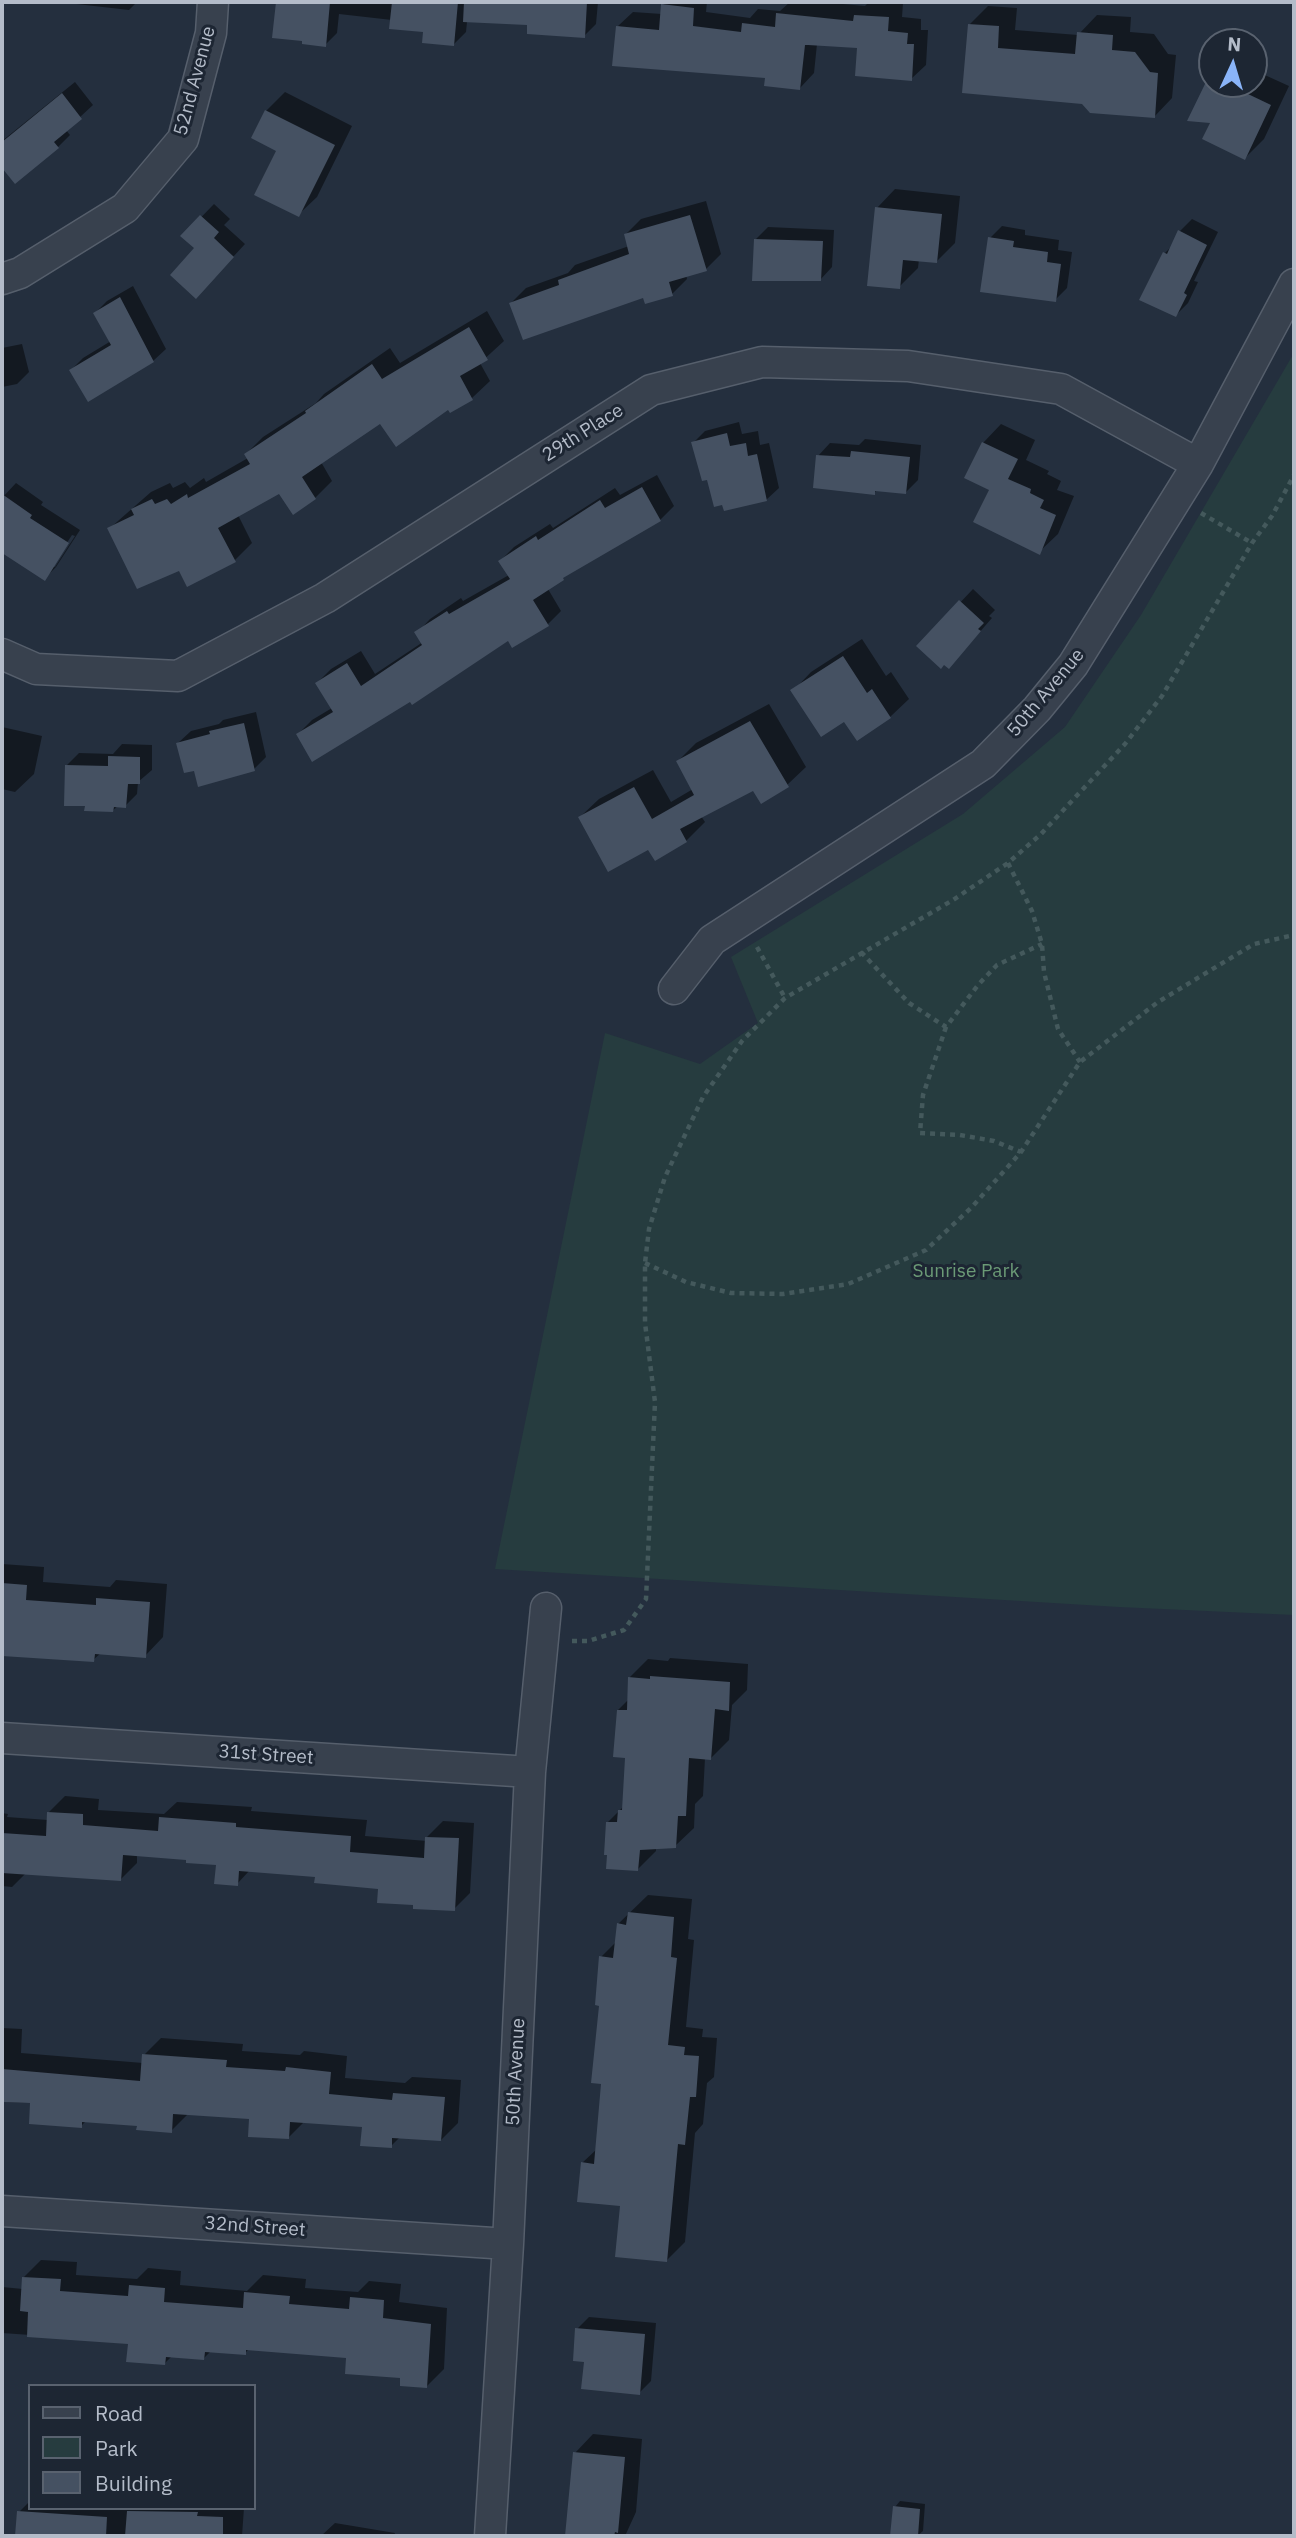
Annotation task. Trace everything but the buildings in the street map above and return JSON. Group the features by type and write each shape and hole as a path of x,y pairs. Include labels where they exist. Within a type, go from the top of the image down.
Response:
{"street":[{"name":"52nd Avenue","path":"2,279 20,273 125,208 183,139 211,33 213,2"},
{"name":"50th Avenue","path":"674,989 712,940 983,764 1037,709 1073,665 1198,464 1294,284"},
{"name":"29th Place","path":"2,654 36,669 178,676 325,598 651,390 762,362 908,366 1061,388 1198,464"},
{"name":"50th Avenue","path":"490,2536 508,2244 530,1772 545,1608"},
{"name":"31st Street","path":"2,1738 530,1772"},
{"name":"32nd Street","path":"2,2211 508,2244"}],"path":[{"path":"543,1641 588,1641 624,1630 646,1599 655,1402 645,1323 645,1263 649,1229 665,1177 704,1097 742,1041 785,998 953,900 1008,863 1041,834 1099,772 1162,696 1252,543 1272,516 1294,475"},
{"path":"1178,497 1252,543"},
{"path":"1008,863 1032,911 1042,944 1044,972 1058,1029 1080,1062"},
{"path":"742,921 785,998"},
{"path":"645,1263 686,1282 731,1293 783,1294 848,1284 926,1250 972,1207 1021,1152 1080,1062 1158,1002 1254,944 1294,935"},
{"path":"1021,1152 994,1141 960,1135 920,1133 923,1095 946,1027 978,985 998,965 1042,944"},
{"path":"861,952 909,1003 946,1027"}],"green space":[{"name":"Sunrise Park","path":"1294,353 1294,1615 495,1569 605,1033 700,1064 758,1023 731,957 963,814 1065,727 1141,615"}]}
